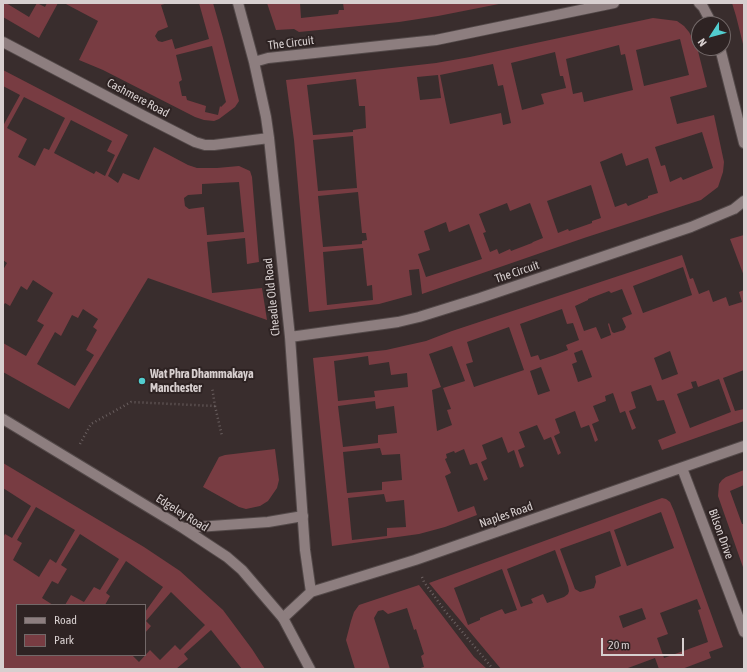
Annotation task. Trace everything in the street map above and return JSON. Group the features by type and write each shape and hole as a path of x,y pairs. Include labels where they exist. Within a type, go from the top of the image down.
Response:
{"street":[{"name":"Cheadle Old Road","path":"238,3 254,62 269,138 290,337 305,550 311,592"},
{"name":"The Circuit","path":"254,62 268,58 436,40 614,3"},
{"path":"699,3 708,16"},
{"name":"Cashmere Road","path":"3,42 195,142 214,145 269,138"},
{"path":"722,56 744,143"},
{"name":"The Circuit","path":"290,337 419,318 684,229 734,209 744,201"},
{"name":"Edgeley Road","path":"3,419 72,460 227,557 242,570 283,618 310,669"},
{"name":"Naples Road","path":"283,618 311,592 415,560 744,446"},
{"name":"Bilson Drive","path":"682,468 744,632"},
{"path":"182,528 268,522 303,516"}],"path":[{"path":"212,387 214,406 222,436"},
{"path":"72,460 91,424 131,402 214,406"},
{"path":"415,560 428,588 493,669"}],"green space":[{"path":"3,3 6,3 29,17 37,3 45,7 47,3 58,3 39,38 3,17"},
{"path":"64,3 168,3 161,5 168,27 158,31 155,36 158,41 162,42 172,39 175,49 209,39 199,3 213,3 239,101 235,107 219,119 214,121 204,120 195,117 103,70 79,60 98,21","holes":["212,46 226,102 221,107 220,106 218,115 205,112 206,106 187,100 186,96 182,96 179,82 182,80 176,55"]},
{"path":"267,3 300,3 301,18 338,14 339,10 344,10 343,3 504,3 399,22 299,32 294,29 276,30"},
{"path":"732,3 744,3 744,48 736,16"},
{"path":"653,18 677,21 684,26 691,36 691,56 699,56 707,87 670,97 677,124 714,115 724,162 723,172 718,187 701,200 584,238 422,294 419,269 409,270 412,295 379,304 309,312 294,140 286,80 436,63","holes":["680,39 689,75 644,86 636,50","619,45 621,55 625,54 633,90 584,102 582,92 573,94 566,59","555,52 560,76 563,76 566,88 541,94 544,104 522,110 511,63","493,64 498,86 503,85 511,123 503,125 501,113 450,124 440,75","438,75 441,98 420,100 417,77","356,79 359,106 365,106 366,128 353,130 353,132 313,135 307,85","702,132 713,168 683,180 681,177 670,182 665,165 661,166 655,147","353,136 357,188 318,191 313,140","622,153 626,166 648,158 658,193 648,196 648,198 628,206 626,203 615,207 600,162","591,185 601,218 592,221 592,223 558,233 547,201","358,192 362,233 366,233 367,240 362,241 362,244 323,247 318,196","507,203 510,211 530,203 543,238 511,251 510,249 499,254 497,249 490,252 483,233 486,232 479,214","446,222 449,232 469,224 482,259 426,277 418,254 430,250 424,231","363,248 367,286 372,285 373,300 327,305 323,252"]},
{"path":"3,70 128,135 108,176 118,183 123,173 139,180 154,147 188,165 197,168 239,166 250,171 252,177 259,262 247,264 245,238 207,242 212,293 262,288 267,320 148,278 69,409 3,372 3,343 26,356 44,325 37,321 53,293 33,280 27,290 21,286 10,306 5,303 3,306 3,270 7,263 3,260 3,126 20,95 3,86","holes":["24,97 65,118 49,150 44,148 35,166 18,157 27,139 7,128","71,120 112,141 107,151 115,155 105,176 96,171 94,174 54,153","239,182 244,232 207,235 204,207 189,209 185,206 184,198 188,195 202,194 202,184","83,309 98,319 93,327 97,330 86,350 94,355 75,386 37,364 55,332 61,336 72,315 78,318"]},
{"path":"744,235 744,276 730,239"},
{"path":"682,255 690,279 693,278 699,294 709,290 713,302 726,297 729,306 742,302 739,292 744,290 744,370 723,378 735,411 744,409 744,421 662,450 658,440 676,433 664,400 657,401 651,385 631,392 636,408 629,411 636,428 632,430 625,411 620,413 613,393 605,396 606,401 593,406 599,421 592,424 598,440 595,442 589,425 581,428 575,411 555,419 560,433 554,436 561,453 558,455 551,437 544,440 537,425 519,432 525,447 518,450 524,466 520,468 514,450 508,453 502,437 482,445 487,459 481,462 488,479 484,481 477,463 470,465 464,449 455,453 454,451 446,454 447,458 445,459 451,473 445,476 458,512 474,506 477,515 445,527 419,534 332,546 313,358 386,350 426,341","holes":["683,267 692,295 643,313 633,286","622,289 632,314 622,318 626,327 624,330 614,333 612,332 609,323 611,335 601,339 596,327 584,331 575,306 609,291 611,293","562,309 567,324 573,323 579,340 566,345 568,350 555,355 540,360 538,355 531,357 520,324","509,327 524,370 474,387 466,364 473,362 467,342","452,346 465,381 443,388 451,409 447,410 452,425 437,431 432,390 441,387 429,354","582,350 592,377 578,382 572,364 577,362 574,353","670,351 678,374 662,380 654,358","368,356 369,365 389,362 391,375 407,373 408,387 374,391 375,397 338,401 334,361","541,367 550,391 538,395 530,371","719,379 731,412 690,428 677,394 693,388 691,382 696,381 698,387","375,401 376,409 394,406 397,433 378,435 378,443 343,447 338,406","380,448 382,455 400,454 402,480 382,482 382,490 347,493 343,452","384,494 386,502 404,500 406,527 387,528 387,536 352,540 348,498"]},
{"path":"275,449 279,480 277,488 268,501 260,506 246,509 239,507 203,487 219,457"},
{"path":"3,463 144,547 180,571 223,610 265,669 242,669 211,630 184,654 188,659 176,669 3,669 3,538 5,534 12,538 31,506 3,488","holes":["36,507 75,530 56,563 50,559 39,577 13,560 22,543 17,540","80,534 119,559 100,590 94,587 84,602 71,595 66,604 106,604 110,596 106,593 126,561 163,587 146,611 146,621 171,592 205,625 180,650 175,645 160,660 150,650 139,662 133,656 16,656 16,604 51,604 42,598 52,581 58,584 67,569 61,565"]},
{"path":"744,470 744,485 730,491 742,524 744,524 744,570 718,496 719,484 722,480"},
{"path":"662,498 670,502 674,511 723,647 709,652 711,658 682,669 659,669 655,658 628,669 501,669 429,583","holes":["661,512 674,548 627,566 614,530","610,531 621,566 595,576 596,582 594,588 580,592 575,589 560,549","555,550 568,586 568,594 547,603 543,594 531,599 533,603 521,607 507,569","502,569 517,610 505,614 502,609 480,618 480,620 468,625 454,588","697,599 701,609 698,610 708,642 664,658 657,638 668,634 660,613","642,608 646,619 623,628 619,616"]},
{"path":"419,585 474,657 487,669 417,669 424,667 421,656 424,654 407,608 388,614 383,610 378,611 374,618 390,669 355,669 346,640 354,612 359,605"},
{"path":"146,621 151,626 146,632"}],"place":[{"name":"Wat Phra Dhammakaya Manchester","path":"142,381"}]}
